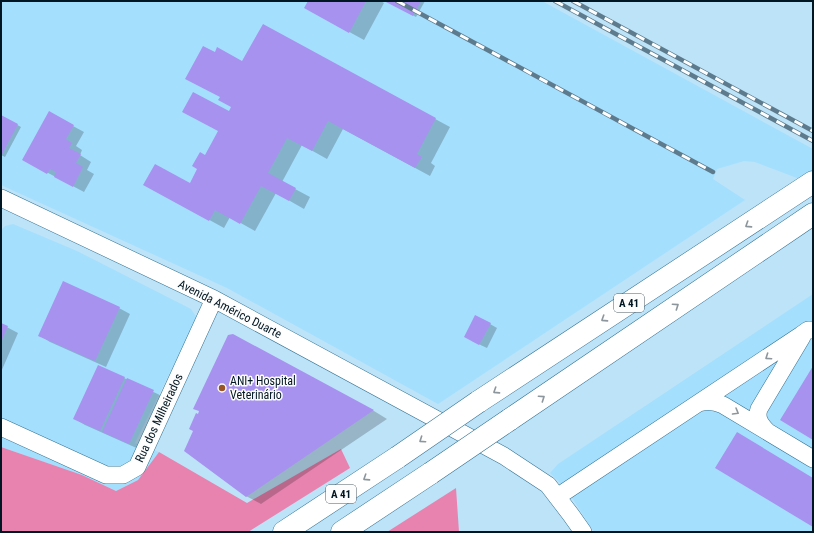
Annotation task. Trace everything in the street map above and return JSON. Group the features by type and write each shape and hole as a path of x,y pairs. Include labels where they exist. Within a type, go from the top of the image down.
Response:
{"highway":[{"name":"A 41","path":"284,532 478,402 813,182"},
{"name":"A 41","path":"342,532 810,216"}],"street":[{"name":"Avenida Américo Duarte","path":"1,198 214,299 504,456 548,485 583,532"},
{"name":"Rua dos Milheirados","path":"1,427 106,475 123,475 137,466 214,299"},
{"path":"557,497 810,330"},
{"path":"767,432 758,419 757,414 759,408 802,336 810,330"},
{"path":"699,403 705,401 716,402 723,405 813,459"}],"shaded area":[{"path":"1,1 542,1 813,149 813,184 755,162 744,161 717,169 713,179 745,200 438,404 227,288 1,185"},
{"path":"13,224 77,251 191,309 197,318 135,443 159,452 138,480 116,491 82,475 1,447 1,230 5,226"},
{"path":"813,294 813,532 594,532 567,490 550,473 558,464"},
{"path":"1,447 82,475 116,491 138,480 159,452 247,503 341,449 350,468 248,532 1,532"},
{"path":"456,488 459,532 387,532"}],"building":[{"path":"308,1 366,1 349,33 304,8"},
{"path":"384,1 421,1 413,16"},
{"path":"263,24 436,118 417,154 422,157 415,168 328,121 312,151 287,138 268,173 296,188 289,201 261,186 240,224 215,210 209,221 143,185 155,164 190,183 197,169 192,166 200,152 205,155 218,131 182,112 193,92 229,111 231,107 218,100 220,97 185,79 203,46 215,52 217,47 242,61"},
{"path":"49,111 74,125 66,139 72,143 69,148 81,154 76,163 83,167 73,187 54,177 56,172 50,169 47,174 22,160"},
{"path":"1,115 18,124 1,156"},
{"path":"63,281 120,307 95,361 38,336"},
{"path":"475,315 491,323 479,345 464,337"},
{"path":"1,323 8,326 1,342"},
{"path":"233,334 374,410 246,497 184,451 193,431 189,429 196,413 198,414 199,411 193,409 228,335"},
{"path":"98,365 125,377 100,431 73,419"},
{"path":"813,366 813,440 780,420"},
{"path":"127,378 154,390 129,444 102,432"},
{"path":"737,432 813,478 813,527 715,468"}],"railway":[{"path":"397,1 713,172"},
{"path":"555,1 813,141"},
{"path":"573,1 813,131"}],"place":[{"name":"ANI+ Hospital Veterinário","path":"222,388"}]}
